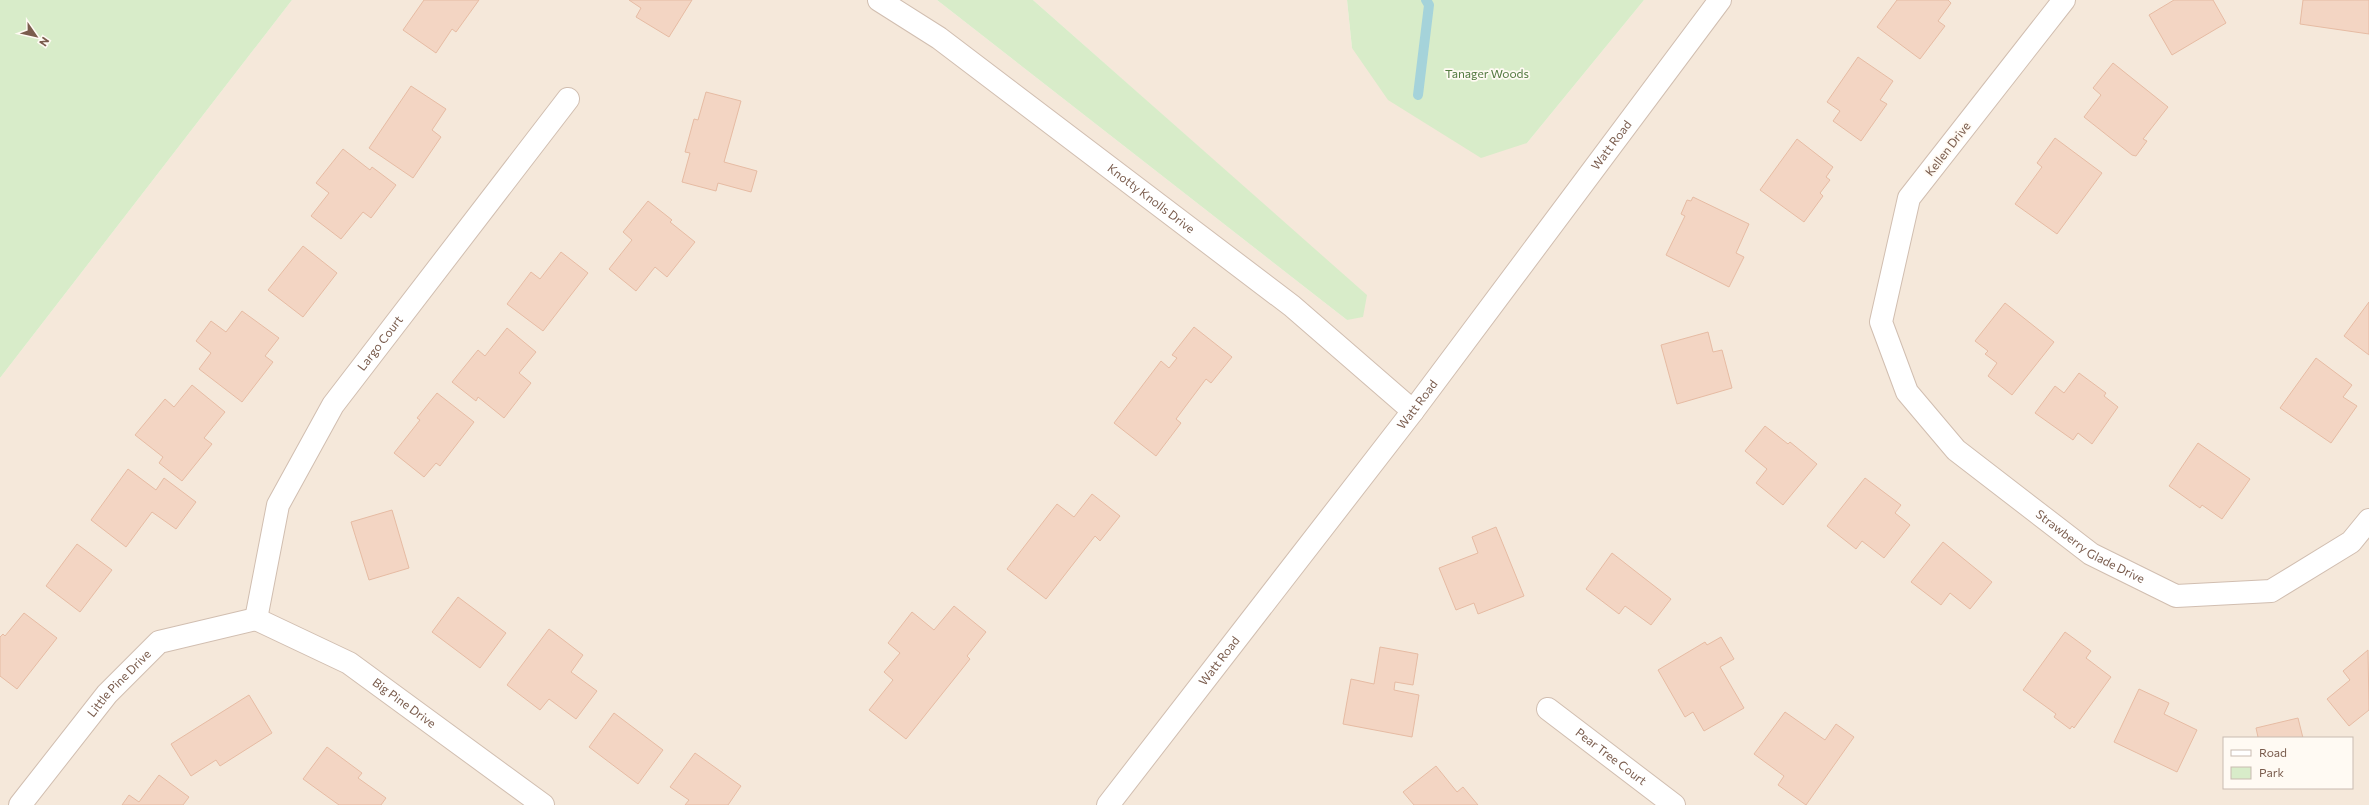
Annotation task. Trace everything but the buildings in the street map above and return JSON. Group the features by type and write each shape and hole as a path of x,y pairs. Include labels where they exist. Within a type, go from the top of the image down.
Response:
{"street":[{"name":"Knotty Knolls Drive","path":"879,0 939,38 1292,306 1413,411"},
{"name":"Watt Road","path":"1108,805 1413,411 1720,0"},
{"name":"Kellen Drive","path":"1880,322 1909,198 2064,0"},
{"name":"Largo Court","path":"256,619 278,505 333,405 568,99"},
{"name":"Strawberry Glade Drive","path":"1880,322 1907,392 1956,450 2091,554 2176,596 2271,591 2351,542 2369,520"},
{"name":"Little Pine Drive","path":"20,805 107,694 159,642 256,619"},
{"name":"Big Pine Drive","path":"256,619 349,663 543,805"},
{"name":"Pear Tree Court","path":"1548,709 1674,805"}],"shaded area":[{"path":"292,0 937,0 1347,320 1366,295 1033,0 1347,0 1352,48 1527,143 1644,0 2369,0 2369,805 0,805 0,378"}],"green space":[{"path":"0,0 292,0 0,378"},
{"path":"937,0 1033,0 1367,295 1363,317 1347,320"},
{"name":"Tanager Woods","path":"1347,0 1644,0 1527,143 1481,158 1388,100 1352,48"}],"waterway":[{"path":"1418,95 1429,5 1426,0"}]}
